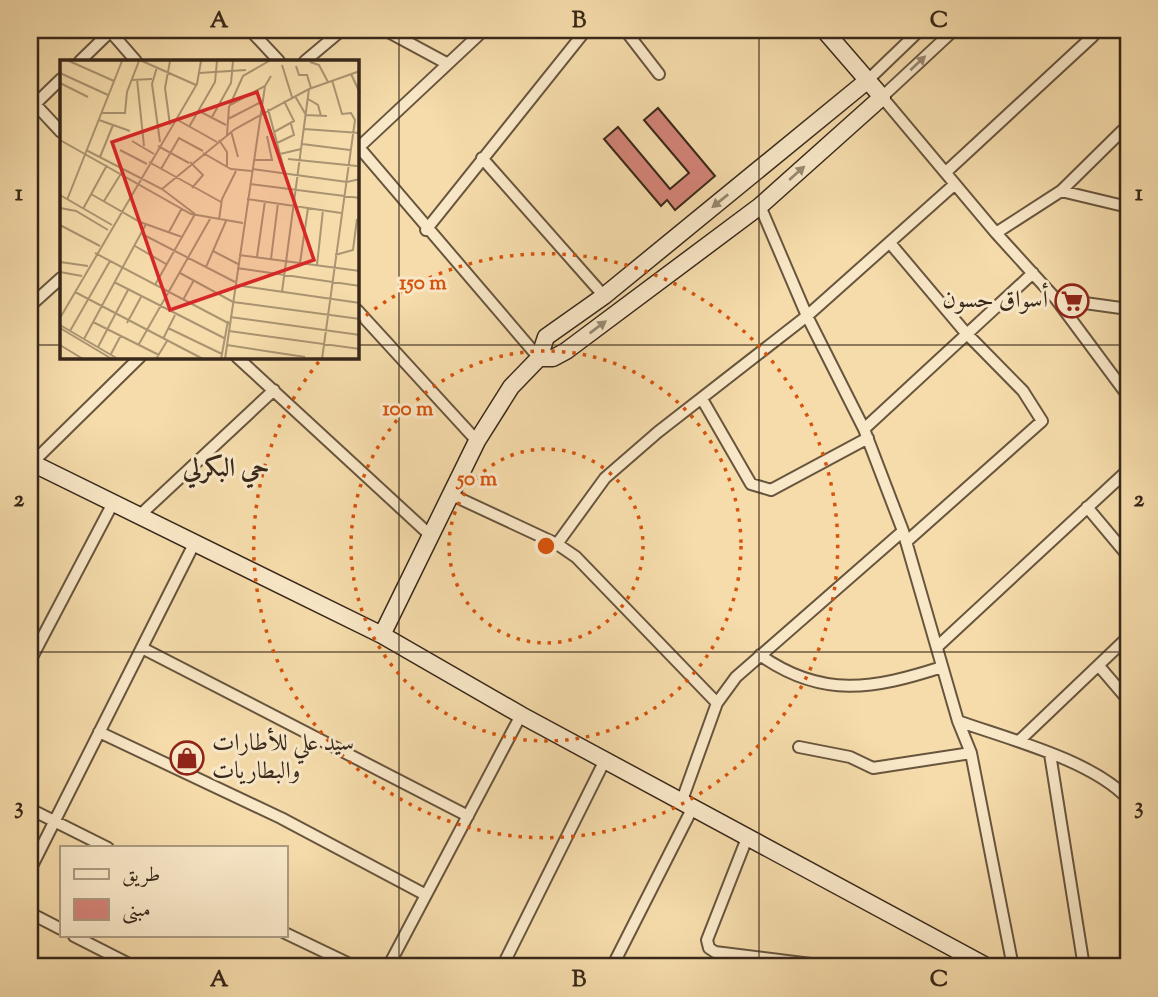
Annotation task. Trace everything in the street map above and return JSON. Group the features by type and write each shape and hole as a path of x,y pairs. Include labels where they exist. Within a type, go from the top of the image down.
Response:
{"street":[{"path":"81,60 110,30 135,60"},
{"path":"250,30 278,60"},
{"path":"306,60 342,30"},
{"path":"384,30 448,64"},
{"path":"359,146 484,30"},
{"path":"625,30 659,74"},
{"path":"824,30 996,233 1056,299 1128,395"},
{"path":"382,635 477,441 511,387 539,358 546,337 604,296 868,80 920,30"},
{"path":"359,148 426,230 539,358 553,358 760,206 954,30"},
{"path":"426,230 578,32"},
{"path":"946,172 1093,36"},
{"path":"60,80 32,107 60,131"},
{"path":"996,233 1061,191 1123,130"},
{"path":"482,158 604,296"},
{"path":"556,544 604,478 807,316 955,184"},
{"path":"1061,191 1128,206"},
{"path":"760,206 807,316 866,433 904,537 958,721 971,753 1013,967"},
{"path":"612,967 687,806 717,703 736,677 1042,421 1023,391 965,332 891,243"},
{"path":"702,399 751,484 771,490 866,433 965,332 1032,273"},
{"path":"30,306 60,279"},
{"path":"1056,299 1128,309"},
{"path":"359,312 477,441"},
{"path":"138,359 31,463 382,635 687,806 988,967"},
{"path":"239,359 430,535"},
{"path":"139,516 274,390"},
{"path":"937,647 1128,470"},
{"path":"452,495 556,544 576,557 717,703"},
{"path":"30,662 113,503"},
{"path":"1087,507 1128,556"},
{"path":"30,870 194,544"},
{"path":"1019,741 1128,637"},
{"path":"142,648 468,816"},
{"path":"760,655 803,678 850,688 907,678 942,667"},
{"path":"1099,666 1128,700"},
{"path":"388,967 521,715"},
{"path":"958,721 1019,741 1088,771 1128,799"},
{"path":"99,732 281,818 426,895"},
{"path":"799,747 850,757 873,768 971,753"},
{"path":"1050,754 1084,967"},
{"path":"502,967 605,760"},
{"path":"30,809 104,846"},
{"path":"747,838 707,940 709,948 715,952 835,967"},
{"path":"30,913 60,928"},
{"path":"287,934 356,967"},
{"path":"76,937 135,967"}],"building":[{"path":"658,108 715,176 675,210 667,200 661,206 604,139 618,127 670,189 689,173 644,120"}],"place":[{"name":"أسواق حسون","path":"1072,301"},
{"name":"سيد علي للأطارات والبطاريات","path":"187,758"}],"district":[{"name":"حي البكرلي","path":"226,469"}]}
